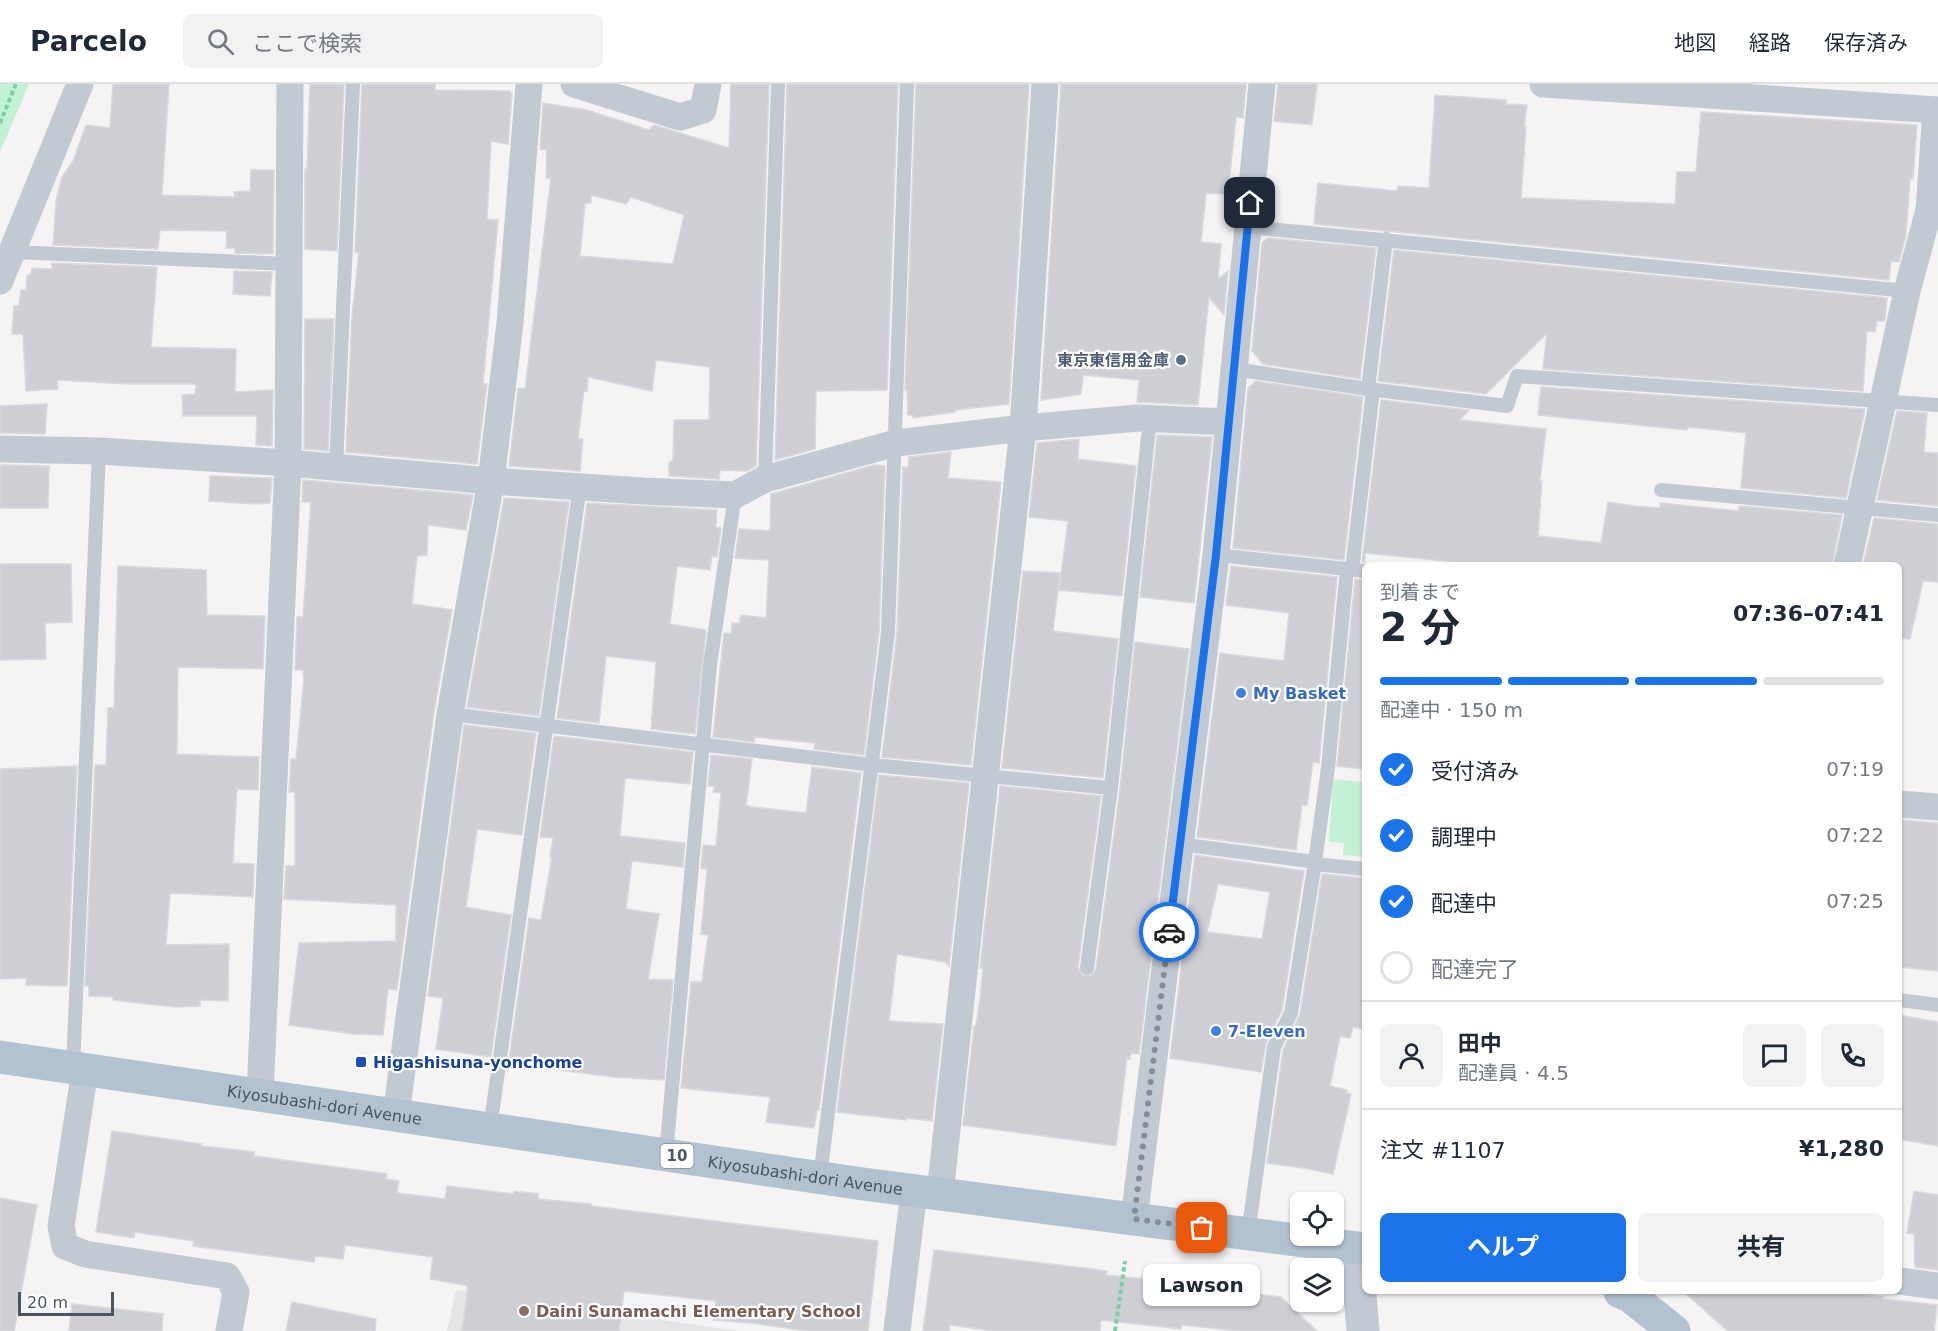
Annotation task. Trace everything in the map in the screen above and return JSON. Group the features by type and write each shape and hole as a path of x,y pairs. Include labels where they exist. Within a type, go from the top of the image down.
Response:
{"main road":[{"name":"Kiyosubashi-dori Avenue","path":"0,1057 820,1177 1360,1248"},
{"path":"1625,1294 1674,1331"}],"street":[{"path":"0,281 80,84"},
{"path":"260,1095 288,463 290,84"},
{"path":"396,1115 450,714 491,481 510,323 529,84"},
{"path":"574,84 680,117 703,110 708,84"},
{"path":"897,1331 927,1192 986,775 1023,428 1045,84"},
{"path":"1134,1219 1216,555 1262,84"},
{"path":"1543,84 1722,90 1937,110 1929,210 1907,291 1848,562"},
{"path":"0,449 99,452 288,463 491,481 735,495 765,479 896,443 1023,428 1150,418 1229,422"},
{"path":"1902,804 1938,807"},
{"path":"79,1069 61,1226 65,1246 85,1254 227,1275 236,1292 228,1331"},
{"path":"1360,1248 1363,1331"},
{"path":"1902,1281 1938,1286"}],"lane":[{"path":"336,467 353,84"},
{"path":"765,479 778,84"},
{"path":"820,1177 888,633 907,84"},
{"path":"1248,227 1907,291"},
{"path":"1248,1234 1274,1047 1292,1013 1315,863 1355,570 1370,389 1386,239"},
{"path":"12,252 289,264"},
{"path":"1234,369 1507,406 1517,376 1938,405"},
{"path":"1087,968 1112,788 1150,418"},
{"path":"79,1069 99,452"},
{"path":"490,1129 580,486"},
{"path":"1661,490 1938,515"},
{"path":"666,1154 710,665 735,495"},
{"path":"1216,555 1355,570"},
{"path":"450,714 873,765 1112,788"},
{"path":"1180,844 1362,869"},
{"path":"1902,1000 1938,1005"}],"path":[{"path":"0,123 16,84"},
{"path":"1115,1331 1125,1261"}],"shaded area":[{"name":"Daini Sunamachi Elementary School","path":"456,1290 738,1331 447,1331"}],"green space":[{"path":"0,84 29,84 0,152"},
{"path":"1333,779 1362,782 1362,857 1343,855 1344,843 1329,842"}],"building":[{"path":"113,84 169,84 162,195 235,197 234,192 250,191 251,170 274,170 273,254 235,253 235,248 226,248 227,231 160,230 158,249 53,245 56,201 62,177 73,161 86,125 110,128"},
{"path":"310,84 344,84 337,251 305,249 305,169 307,169"},
{"path":"362,84 435,84 435,90 510,91 512,94 508,144 491,141 487,219 498,220 483,384 487,384 477,464 346,452 352,315 359,252 355,252"},
{"path":"731,84 769,84 756,466 747,471 720,470 719,479 669,476 669,462 673,461 674,420 709,420 710,367 656,360 652,391 588,377 587,391 584,390 578,439 583,439 580,471 509,466 518,388 525,389 551,178 546,178 547,150 540,149 543,103 587,110 649,130 654,125 729,148","holes":["591,195 626,204 631,197 684,215 673,264 580,256 585,203 591,203"]},
{"path":"787,84 898,84 887,390 816,391 815,449 775,460"},
{"path":"916,84 1029,84 1009,404 955,410 955,412 913,418 913,415 908,415 907,390 905,390"},
{"path":"1061,84 1246,84 1243,118 1236,117 1228,194 1206,193 1201,242 1221,244 1218,279 1228,271 1224,315 1209,297 1198,405 1137,402 1139,380 1083,375 1081,394 1041,400"},
{"path":"1278,84 1317,84 1312,125 1274,121"},
{"path":"1435,95 1506,100 1506,104 1527,105 1521,198 1675,204 1677,172 1696,172 1701,112 1917,125 1906,235 1899,262 1891,261 1889,280 1314,224 1318,183 1397,191 1398,186 1429,188"},
{"path":"1268,238 1376,248 1360,379 1263,364 1252,351 1262,243"},
{"path":"1394,250 1887,298 1885,319 1877,321 1875,332 1867,331 1863,391 1543,369 1547,333 1486,394 1378,381"},
{"path":"52,263 157,267 151,347 236,349 235,392 273,390 272,446 256,445 257,416 183,416 182,395 195,394 196,384 129,384 57,380 58,389 26,391 23,334 12,334 14,306 19,306 21,290 26,290 27,276 31,274 32,268 52,269"},
{"path":"234,271 272,272 270,296 233,294"},
{"path":"305,319 334,319 328,451 304,449"},
{"path":"1256,381 1363,397 1344,560 1233,548 1248,388"},
{"path":"1541,387 1865,409 1846,498 1741,488 1746,433 1688,427 1687,430 1538,415"},
{"path":"1381,400 1469,410 1460,420 1546,429 1540,481 1542,481 1538,536 1601,543 1608,502 1660,508 1660,503 1739,511 1739,506 1842,515 1833,562 1456,562 1365,553 1365,562 1362,562"},
{"path":"47,404 45,434 0,433 0,406"},
{"path":"1897,411 1927,413 1924,452 1938,453 1938,506 1877,500"},
{"path":"1157,435 1212,437 1194,603 1140,597"},
{"path":"1079,439 1078,459 1136,466 1122,596 1059,590 1068,521 1029,517 1037,443"},
{"path":"951,452 948,478 1001,482 971,765 882,757 897,633 903,467 908,468 909,457"},
{"path":"0,465 49,466 48,508 0,508"},
{"path":"874,465 885,466 879,632 864,755 814,749 815,743 754,737 754,742 713,737 724,633 731,634 732,623 739,623 741,615 766,618 769,560 735,558 739,529 770,531 771,494"},
{"path":"210,476 272,478 270,503 209,501"},
{"path":"303,480 473,495 466,530 428,525 427,555 417,556 412,604 452,610 434,712 397,990 388,989 383,1035 354,1034 289,1025 299,943 396,941 396,905 284,899 286,866 295,866 295,792 289,792 291,759 296,759 304,680 303,670 295,670 297,617 303,617 311,502 302,502"},
{"path":"504,498 569,502 539,716 467,707"},
{"path":"587,503 717,510 716,527 721,528 717,557 712,556 710,570 677,566 670,624 706,630 695,734 651,729 656,662 606,656 599,723 557,718"},
{"path":"1874,518 1938,524 1938,582 1923,581 1910,639 1902,638 1902,562 1864,562"},
{"path":"0,564 71,564 72,622 45,623 46,659 0,660"},
{"path":"118,566 206,570 207,615 265,616 263,669 178,667 177,754 259,757 258,790 237,789 234,839 233,863 254,864 253,897 170,893 166,945 229,944 228,1001 200,1000 200,1006 176,1007 113,1000 113,997 89,996 89,986 85,986 95,765 106,765 108,708 114,708"},
{"path":"1231,566 1337,577 1319,763 1313,762 1307,805 1302,805 1296,850 1197,837 1220,653 1284,661 1289,613 1226,605"},
{"path":"1023,571 1060,573 1053,631 1118,639 1103,778 1002,768"},
{"path":"1355,579 1362,580 1362,769 1337,766"},
{"path":"1135,642 1189,649 1139,1054 1131,1053 1130,1059 1127,1058 1116,1146 963,1125 974,1026 976,1026 980,999 983,968 980,968 1000,786 1101,796 1078,967 1082,975 1091,976 1096,969 1120,789"},
{"path":"464,725 536,733 522,835 477,829 466,907 511,915 491,1057 436,1049 443,998 428,996"},
{"path":"554,736 693,752 690,784 625,778 620,836 685,843 683,867 632,861 626,909 659,914 648,979 673,980 664,1080 559,1070 509,1060 529,918 541,920 552,857 550,857 553,838 540,837"},
{"path":"711,755 752,759 746,805 752,807 806,813 812,767 861,773 819,1110 817,1110 814,1128 766,1122 770,1097 681,1088 691,982 702,982 708,935 701,934 707,869 701,868 703,845 716,846 721,793 713,792 714,786 708,786"},
{"path":"77,766 67,986 26,985 26,978 0,979 0,769"},
{"path":"879,775 969,783 949,966 945,962 897,954 889,1021 943,1024 932,1121 837,1112"},
{"path":"1902,820 1938,823 1938,971 1902,967"},
{"path":"1195,855 1304,871 1282,1010 1266,1043 1261,1072 1170,1058","holes":["1218,884 1270,892 1262,939 1207,932"]},
{"path":"1322,874 1362,878 1362,1028 1353,1027 1350,1038 1340,1036 1330,1086 1347,1090 1347,1093 1351,1094 1333,1174 1267,1163 1283,1050 1300,1014"},
{"path":"1902,1016 1938,1022 1938,1146 1902,1140"},
{"path":"112,1131 202,1144 201,1146 255,1152 254,1156 387,1174 386,1179 399,1181 397,1193 445,1199 447,1186 514,1194 514,1191 538,1194 538,1199 878,1241 868,1331 806,1331 713,1320 716,1301 624,1291 619,1331 462,1331 468,1286 430,1279 433,1257 345,1245 343,1259 315,1256 314,1262 193,1246 194,1241 135,1232 134,1238 96,1232"},
{"path":"1914,1191 1938,1195 1938,1270 1915,1267 1914,1234 1907,1233"},
{"path":"0,1198 37,1205 14,1331 0,1331"},
{"path":"934,1250 1107,1271 1106,1275 1186,1283 1221,1288 1221,1290 1281,1297 1290,1306 1290,1312 1297,1312 1317,1331 1239,1331 1182,1325 1181,1329 1101,1320 1100,1331 994,1331 950,1325 949,1331 923,1331"},
{"path":"1686,1294 1860,1294 1937,1305 1934,1331 1728,1331"},
{"path":"292,1302 376,1319 375,1331 286,1331"},
{"path":"72,1304 163,1314 162,1331 69,1331"}],"way so far":[{"path":"1169,932 1134,1219 1202,1228"}],"place":[{"name":"東京東信用金庫","path":"1181,360"},
{"name":"My Basket","path":"1241,693"},
{"name":"7-Eleven","path":"1216,1031"},
{"name":"Higashisuna-yonchome","path":"361,1062"},
{"name":"Lawson","path":"1202,1228"},
{"name":"Daini Sunamachi Elementary School","path":"524,1311"}],"route":[{"path":"1169,932 1216,555 1250,203"}]}
